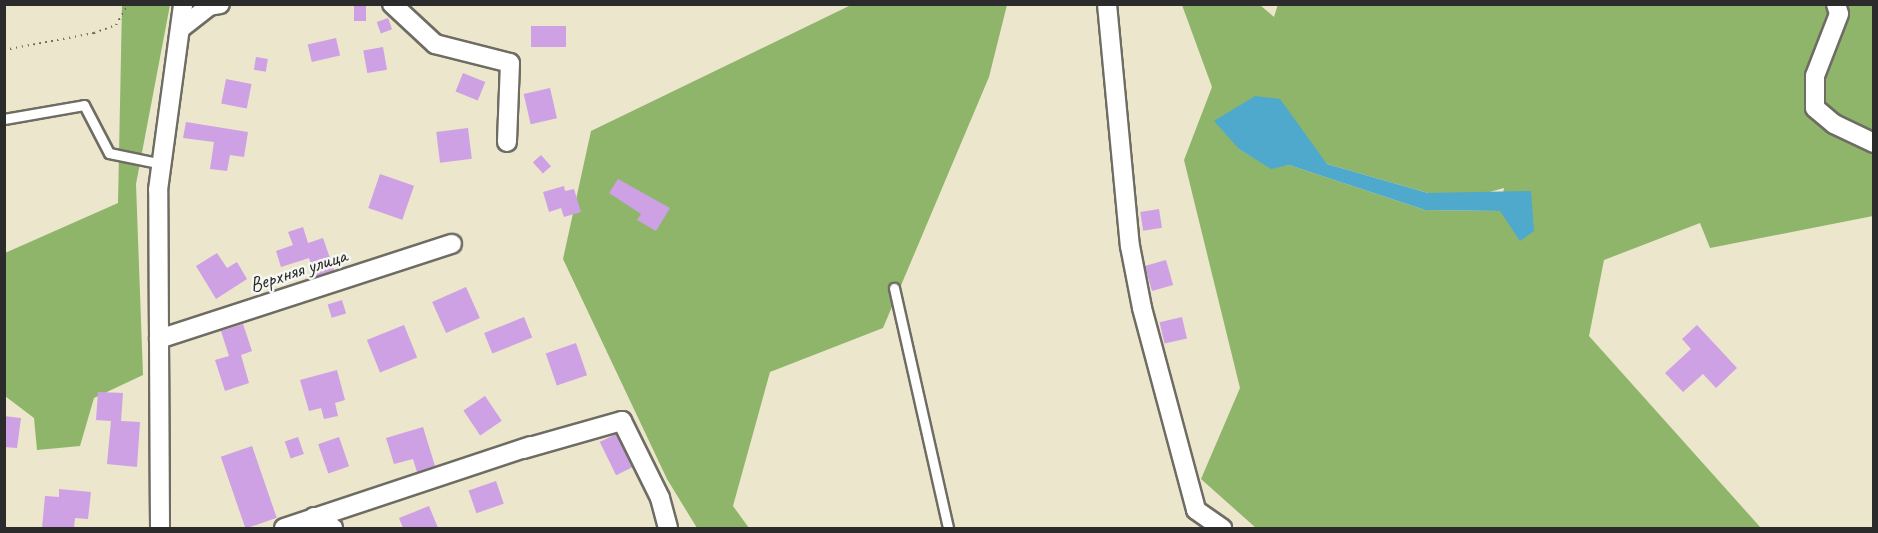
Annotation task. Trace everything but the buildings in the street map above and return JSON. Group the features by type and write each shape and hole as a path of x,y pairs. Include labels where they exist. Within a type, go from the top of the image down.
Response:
{"street":[{"path":"160,528 159,339 162,165 183,4"},
{"path":"392,4 435,44 510,63 507,142"},
{"path":"1107,4 1129,236 1142,308 1196,510 1222,528"},
{"path":"1836,4 1839,14 1815,76 1815,108 1834,124 1874,142"},
{"path":"180,29 212,5"},
{"name":"Верхняя улица","path":"159,339 452,244"},
{"path":"284,528 527,448 622,421 660,498 668,528"},
{"path":"314,517 333,528"}],"lane":[{"path":"4,119 84,105 109,153 162,165"},
{"path":"894,288 948,528"}],"path":[{"path":"4,50 94,33 116,25 128,4"}],"green space":[{"path":"1278,4 1873,5 1873,216 1710,248 1700,223 1604,260 1589,336 1761,528 1256,528 1201,479 1240,388 1184,160 1212,87 1182,5 1260,5 1274,17","holes":["1239,149 1314,151 1327,164 1428,193 1475,196 1504,188 1500,211 1425,210 1289,165 1271,168"]},
{"path":"122,5 170,5 136,184 143,375 94,398 80,446 37,450 34,418 5,396 5,253 118,203"},
{"path":"851,5 1007,5 989,77 883,328 770,372 733,506 749,528 697,528 667,479 563,259 591,131"}],"water":[{"path":"1255,96 1280,99 1327,164 1428,193 1531,191 1534,231 1520,241 1500,211 1425,210 1289,165 1271,169 1239,149 1214,121"}]}
